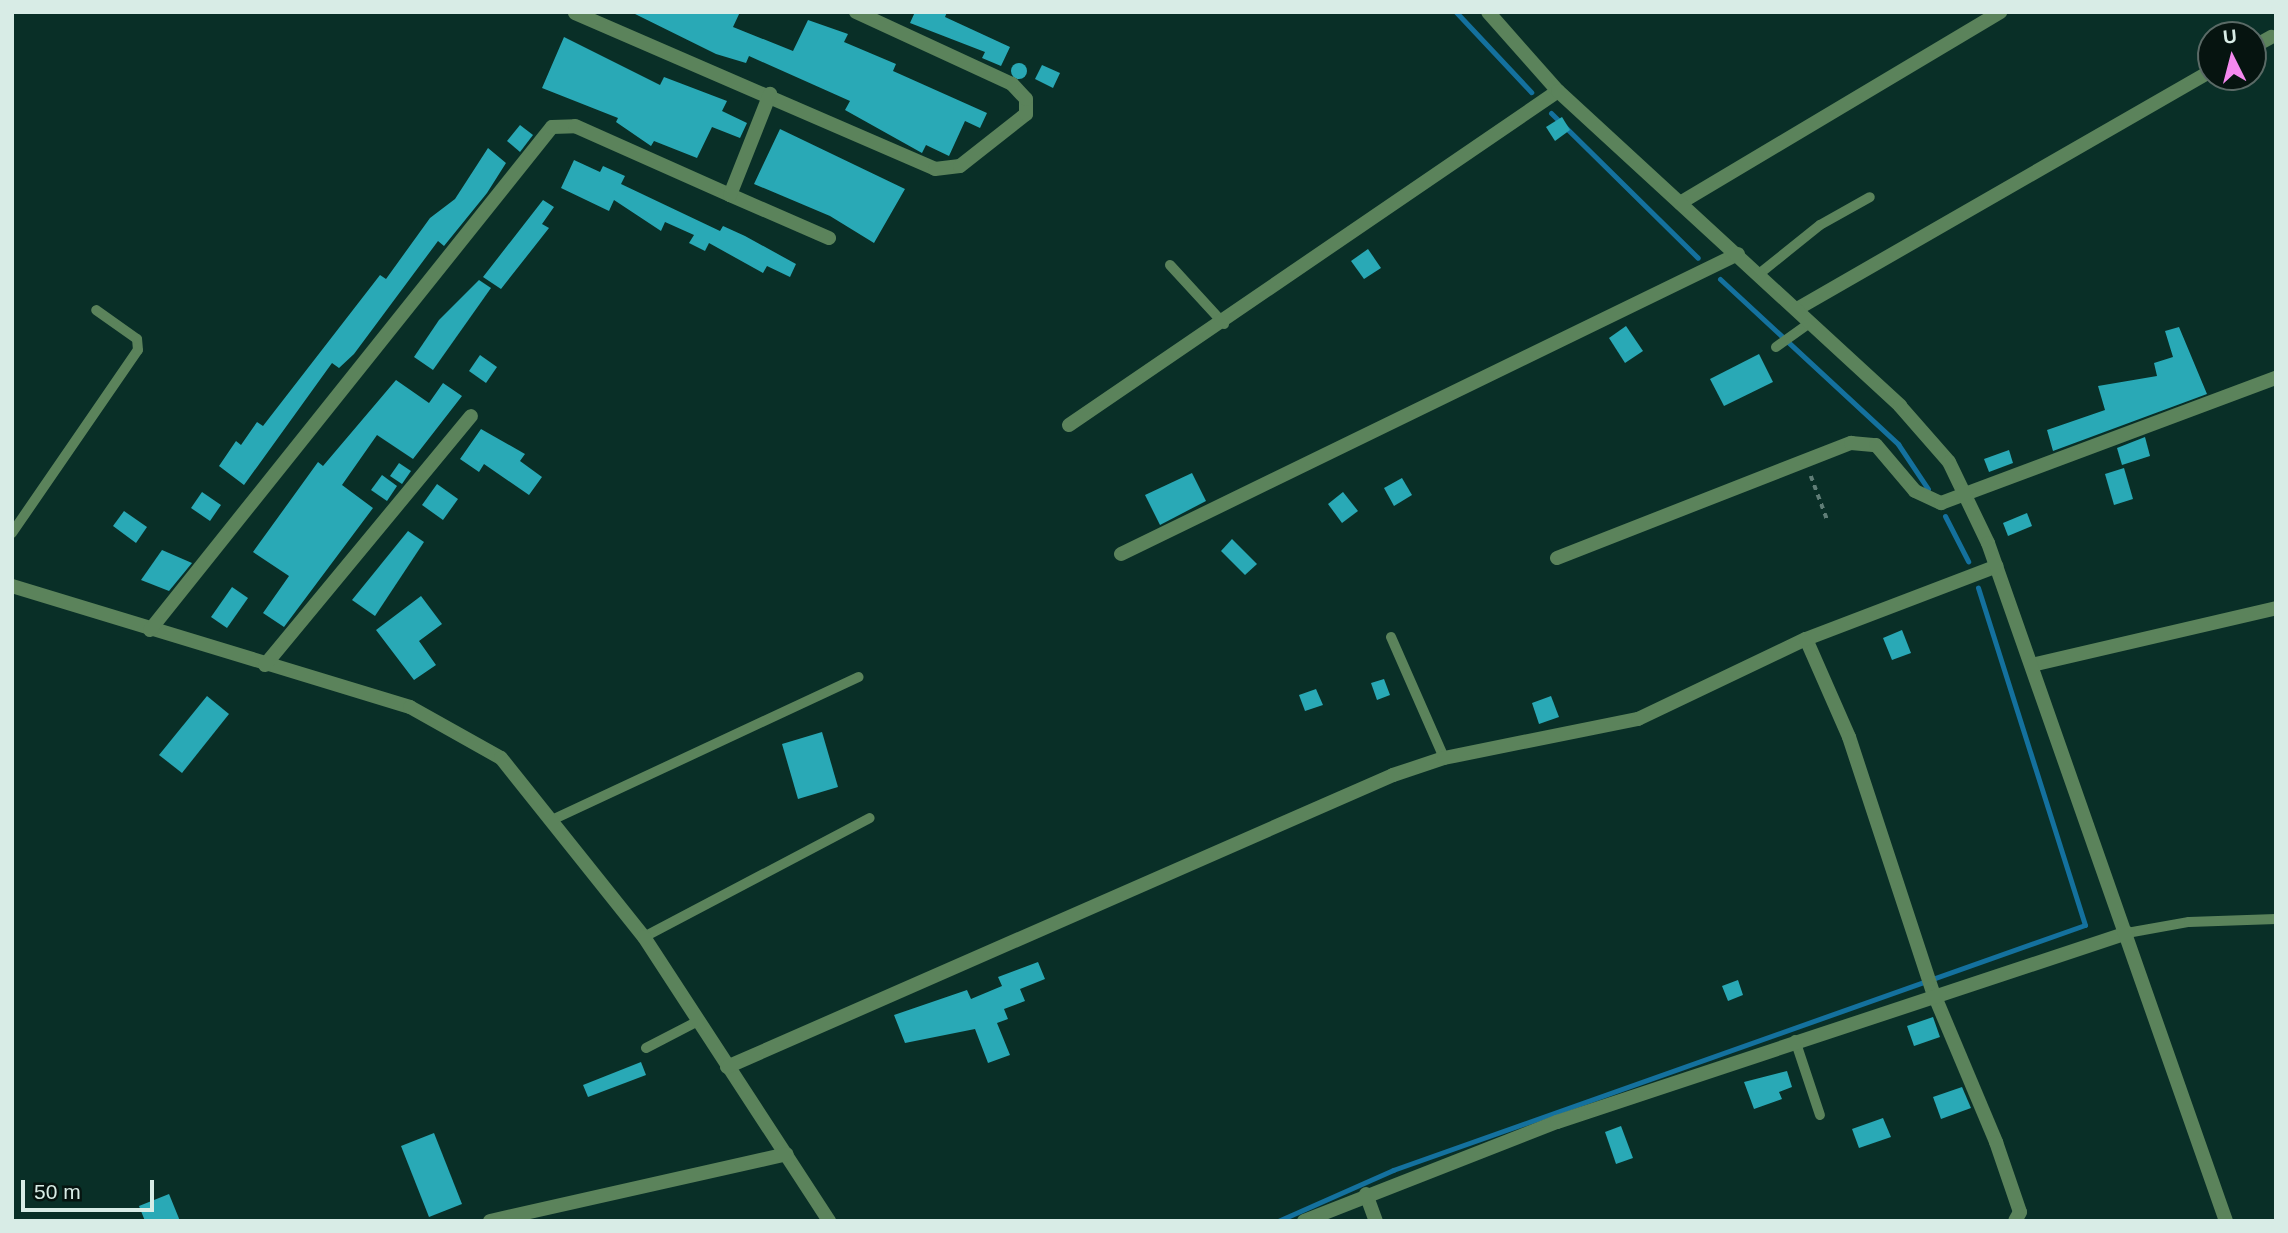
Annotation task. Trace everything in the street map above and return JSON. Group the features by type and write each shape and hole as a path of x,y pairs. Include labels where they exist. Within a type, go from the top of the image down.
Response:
{"street":[{"path":"575,13 944,170 960,166 1026,114 1026,99 1012,84 856,12"},
{"path":"1680,203 2000,12"},
{"path":"1496,14 1558,91 1738,254 1922,428 1965,493 1997,566 2032,665 2072,794 2127,933 2225,1221"},
{"path":"2267,39 2271,37"},
{"path":"1797,309 2197,79"},
{"path":"1069,425 1225,325 1558,91"},
{"path":"730,195 770,94"},
{"path":"150,630 552,127 575,126 829,238"},
{"path":"1121,554 1738,254"},
{"path":"1557,558 1805,461 1866,442 1876,445 1926,499 1941,503 2276,378"},
{"path":"265,665 281,649 471,416"},
{"path":"727,1067 1333,799 1444,758 1638,719 1806,639 1997,566"},
{"path":"12,586 448,723 501,758 554,819 644,937 829,1221"},
{"path":"2032,665 2276,608"},
{"path":"1806,639 1849,737 1933,992 1996,1142 2020,1212 2015,1221"},
{"path":"281,649 289,673"},
{"path":"1304,1221 1366,1194 1795,1040 1933,992 2127,933"},
{"path":"490,1221 787,1154"},
{"path":"1366,1194 1377,1221"}],"lane":[{"path":"1759,274 1820,225 1870,197"},
{"path":"1170,265 1225,325"},
{"path":"12,533 138,350 137,339 96,310"},
{"path":"1780,344 1811,322"},
{"path":"1391,637 1444,758"},
{"path":"554,819 859,677"},
{"path":"644,937 870,818"},
{"path":"2127,933 2189,922 2276,919"},
{"path":"646,1048 698,1021"},
{"path":"1795,1040 1820,1115"}],"path":[{"path":"1805,461 1828,522"}],"building":[{"path":"631,12 740,12 733,27 793,51 808,20 848,34 844,42 896,64 893,71 987,113 980,128 965,121 949,156 926,145 922,153 845,110 850,101 749,56 746,63 716,54"},
{"path":"915,12 947,12 945,17 1010,47 1001,66 982,58 985,52 910,23"},
{"path":"564,37 660,85 664,77 727,101 722,111 747,123 740,138 712,127 697,158 654,141 651,146 616,122 618,118 542,88"},
{"path":"1016,63 1022,63 1027,71 1025,77 1016,79 1011,74 1011,68"},
{"path":"1042,65 1060,73 1053,88 1035,79"},
{"path":"1562,117 1570,130 1555,141 1546,127"},
{"path":"520,125 533,135 520,152 507,141"},
{"path":"780,129 905,189 874,243 830,216 754,184"},
{"path":"488,148 506,163 487,193 444,246 438,241 354,354 339,368 332,363 244,485 219,466 236,441 241,445 257,422 263,426 380,275 386,279 430,218 455,199"},
{"path":"574,160 600,172 603,166 625,176 621,184 720,231 723,226 745,236 796,264 790,277 767,266 763,273 709,243 705,251 689,243 694,235 665,222 661,231 614,200 609,211 561,188"},
{"path":"543,200 554,207 542,224 549,228 501,289 483,277"},
{"path":"1368,249 1381,268 1364,279 1351,261"},
{"path":"479,280 491,288 433,370 414,357 439,320"},
{"path":"1626,326 1643,351 1625,363 1609,338"},
{"path":"2179,327 2207,394 2053,451 2047,430 2105,410 2098,386 2157,376 2154,363 2173,357 2165,331"},
{"path":"1759,354 1773,382 1724,406 1710,379"},
{"path":"480,355 497,367 486,383 469,371"},
{"path":"396,380 429,403 443,383 462,396 413,459 377,435 342,485 373,508 284,627 263,613 289,576 253,552 318,462 323,466"},
{"path":"481,429 525,454 520,461 542,477 529,495 484,464 479,472 460,459"},
{"path":"2145,437 2150,456 2122,465 2117,448"},
{"path":"2009,450 2013,463 1989,472 1984,459"},
{"path":"399,463 411,471 402,484 390,476"},
{"path":"2124,468 2133,499 2114,505 2105,474"},
{"path":"1192,473 1206,501 1160,525 1145,495"},
{"path":"382,475 397,486 387,501 371,490"},
{"path":"1402,478 1412,495 1394,506 1384,488"},
{"path":"437,484 458,499 443,520 422,505"},
{"path":"202,492 221,505 210,521 191,508"},
{"path":"1343,492 1358,511 1342,523 1328,504"},
{"path":"124,511 147,527 136,543 113,526"},
{"path":"2027,513 2032,526 2008,536 2003,523"},
{"path":"408,531 424,542 375,616 352,600"},
{"path":"1232,539 1257,564 1245,575 1221,551"},
{"path":"162,550 192,563 169,591 141,580"},
{"path":"232,587 248,598 227,628 211,617"},
{"path":"421,596 442,624 419,641 436,665 414,680 376,630"},
{"path":"1902,630 1911,653 1892,660 1883,638"},
{"path":"1384,679 1390,695 1377,700 1371,683"},
{"path":"1316,689 1323,705 1305,711 1299,695"},
{"path":"207,696 229,714 182,773 159,755"},
{"path":"1551,696 1559,717 1539,724 1532,703"},
{"path":"822,732 838,787 798,799 782,744"},
{"path":"1038,962 1045,979 1020,989 1025,1001 1004,1009 1008,1019 997,1023 1010,1055 988,1063 975,1029 905,1043 894,1015 967,990 971,999 1002,986 998,977"},
{"path":"1738,980 1743,995 1728,1001 1722,986"},
{"path":"1933,1017 1940,1037 1914,1046 1907,1026"},
{"path":"641,1062 646,1075 588,1097 583,1085"},
{"path":"1787,1071 1792,1087 1779,1092 1782,1099 1754,1109 1744,1082"},
{"path":"1962,1087 1971,1108 1941,1119 1933,1097"},
{"path":"1883,1118 1891,1137 1859,1148 1852,1129"},
{"path":"1621,1126 1633,1158 1616,1164 1605,1132"},
{"path":"434,1133 462,1204 429,1217 401,1146"},
{"path":"169,1194 180,1221 145,1221 139,1206"}],"waterway":[{"path":"1456,12 1531,92"},
{"path":"1551,113 1698,258"},
{"path":"1720,279 1898,444 1928,489"},
{"path":"1945,516 1968,561"},
{"path":"1278,1221 1393,1170 2085,925 1978,588"}]}
